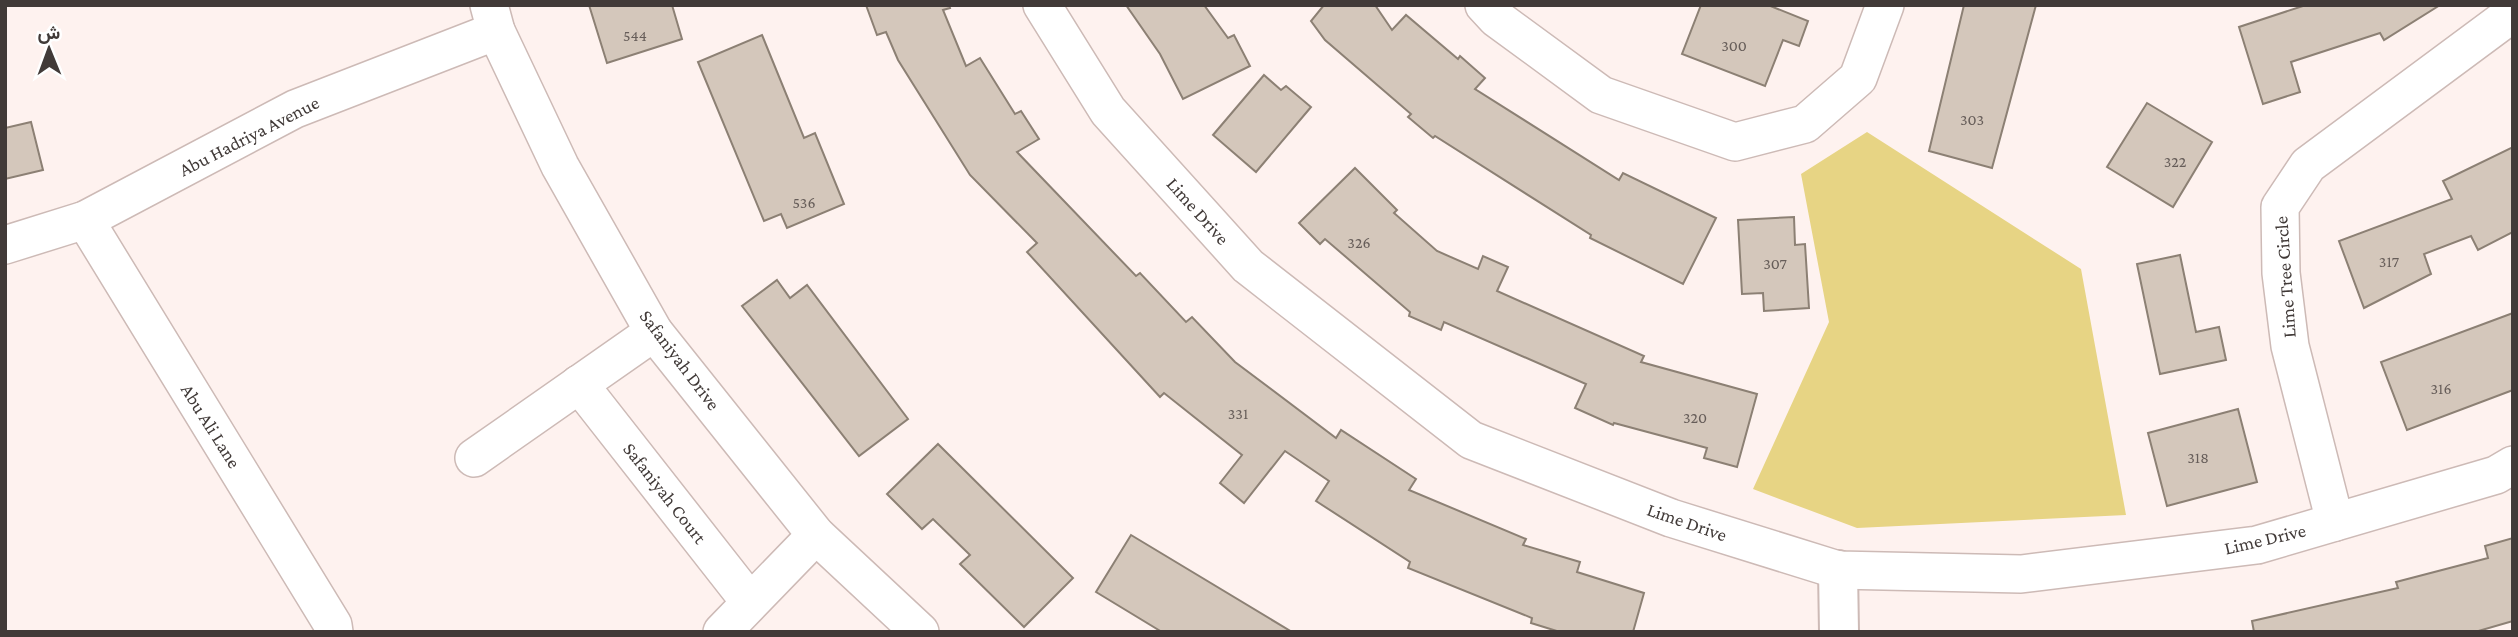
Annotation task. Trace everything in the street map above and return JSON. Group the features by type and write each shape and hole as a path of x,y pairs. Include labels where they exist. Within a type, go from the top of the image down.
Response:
{"main road":[{"path":"1838,570 1839,632"}],"street":[{"name":"Lime Drive","path":"1042,5 1108,111 1248,266 1471,440 1671,518 1838,570 2021,574 2256,545 2496,475 2513,465"},
{"path":"1485,5 1496,18 1601,95 1735,142 1805,124 1858,78 1885,5"},
{"name":"Lime Tree Circle","path":"2335,522 2290,346 2281,273 2280,207 2308,165 2513,13"},
{"name":"Abu Hadriya Avenue","path":"5,244 85,220 295,109 492,18"},
{"name":"Safaniyah Drive","path":"492,18 560,166 654,332 816,535 920,632"},
{"name":"Abu Ali Lane","path":"85,220 333,625 334,632"},
{"path":"474,458 654,332"},
{"name":"Safaniyah Court","path":"579,384 750,602"},
{"path":"722,632 816,535"}],"shaded area":[{"path":"1867,132 2081,269 2126,515 1857,528 1753,489 1829,322 1801,174"}],"building":[{"path":"589,5 672,5 682,39 607,63"},
{"path":"866,5 949,5 950,8 943,10 966,66 980,58 1015,114 1021,111 1039,139 1017,152 1136,276 1140,273 1186,322 1192,317 1235,362 1336,438 1341,430 1416,479 1409,490 1526,539 1523,545 1580,562 1577,572 1644,593 1633,632 1560,632 1531,623 1532,618 1408,568 1410,562 1316,501 1329,481 1285,451 1244,503 1220,483 1242,455 1164,393 1160,397 1027,252 1037,243 970,175 898,60 886,32 877,35"},
{"path":"1126,5 1204,5 1228,38 1234,35 1250,66 1183,99 1160,54"},
{"path":"1324,5 1375,5 1392,30 1406,15 1485,78 1475,89 1619,180 1623,173 1716,218 1683,284 1590,238 1591,235 1435,136 1433,138 1408,117 1411,114 1325,40 1311,21"},
{"path":"1701,5 1768,5 1808,21 1799,46 1783,40 1765,86 1682,54"},
{"path":"1964,5 2036,5 1992,168 1929,151"},
{"path":"2306,5 2440,5 2384,40 2380,33 2291,62 2300,92 2263,104 2239,27"},
{"path":"762,35 804,138 815,133 844,204 787,228 781,214 764,221 698,62"},
{"path":"1264,75 1281,90 1286,86 1311,107 1256,172 1213,135"},
{"path":"2147,103 2212,142 2173,207 2107,167"},
{"path":"31,122 43,170 5,179 5,128"},
{"path":"2513,147 2513,232 2478,250 2471,236 2424,254 2431,274 2364,308 2339,241 2452,199 2443,181"},
{"path":"1355,168 1397,210 1394,213 1437,251 1478,269 1483,256 1508,267 1497,291 1644,356 1641,362 1757,394 1737,467 1704,458 1707,448 1614,423 1613,425 1575,408 1586,384 1444,322 1441,330 1409,316 1410,312 1325,239 1320,244 1299,223"},
{"path":"1794,217 1795,245 1805,244 1809,308 1764,311 1763,293 1742,294 1738,220"},
{"path":"2180,255 2196,332 2219,327 2226,360 2160,374 2137,264"},
{"path":"777,280 790,298 807,285 908,419 859,456 742,306"},
{"path":"2513,313 2513,390 2407,430 2381,362"},
{"path":"2238,409 2257,482 2167,506 2148,433"},
{"path":"938,444 1073,578 1024,627 960,564 970,555 933,519 922,529 887,494"},
{"path":"1131,535 1292,632 1162,632 1096,592"},
{"path":"2513,538 2513,621 2475,632 2254,632 2252,621 2398,588 2396,582 2488,558 2485,546"}]}
